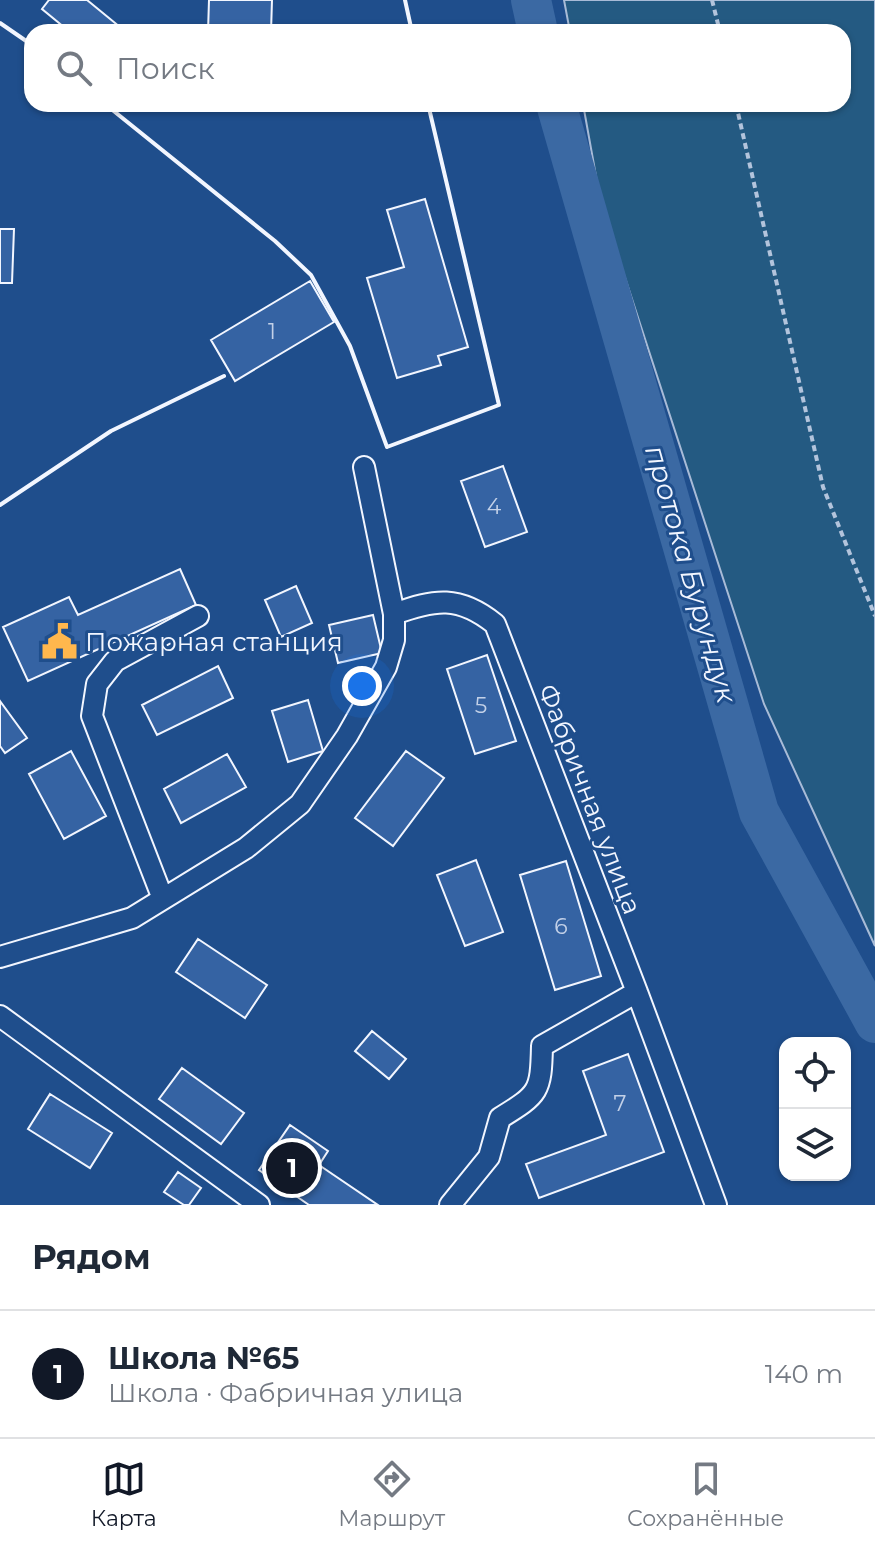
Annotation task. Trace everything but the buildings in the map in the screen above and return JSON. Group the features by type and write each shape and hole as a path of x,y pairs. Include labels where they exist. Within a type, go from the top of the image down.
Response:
{"street":[{"path":"0,957 132,918 246,848 300,804 347,736 386,667 394,640 394,614 364,467"},
{"name":"Фабричная улица","path":"394,614 425,603 458,603 480,612 495,624 716,1205"},
{"path":"163,899 92,716 97,684 115,661 198,616"},
{"path":"450,1205 489,1157 500,1118 529,1101 541,1082 542,1046 637,992"},
{"path":"0,1016 259,1205"}],"path":[{"path":"712,0 718,24"},
{"path":"738,112 823,487 875,616"}],"shaded area":[{"path":"564,0 875,0 875,946 764,704 601,204 584,112 851,112 851,24 568,24"}],"waterway":[{"name":"протока Бурундук","path":"531,0 536,24"},
{"name":"протока Бурундук","path":"558,112 759,812 875,1023"}],"wall":[{"path":"405,0 410,24"},
{"path":"0,23 24,40"},
{"path":"115,112 275,241 311,275 350,346 387,447 499,405 430,112"},
{"path":"0,505 111,431 224,376"}],"place":[{"name":"Пожарная станция","path":"59,642"},
{"name":"Школа №65","path":"292,1168"}]}
